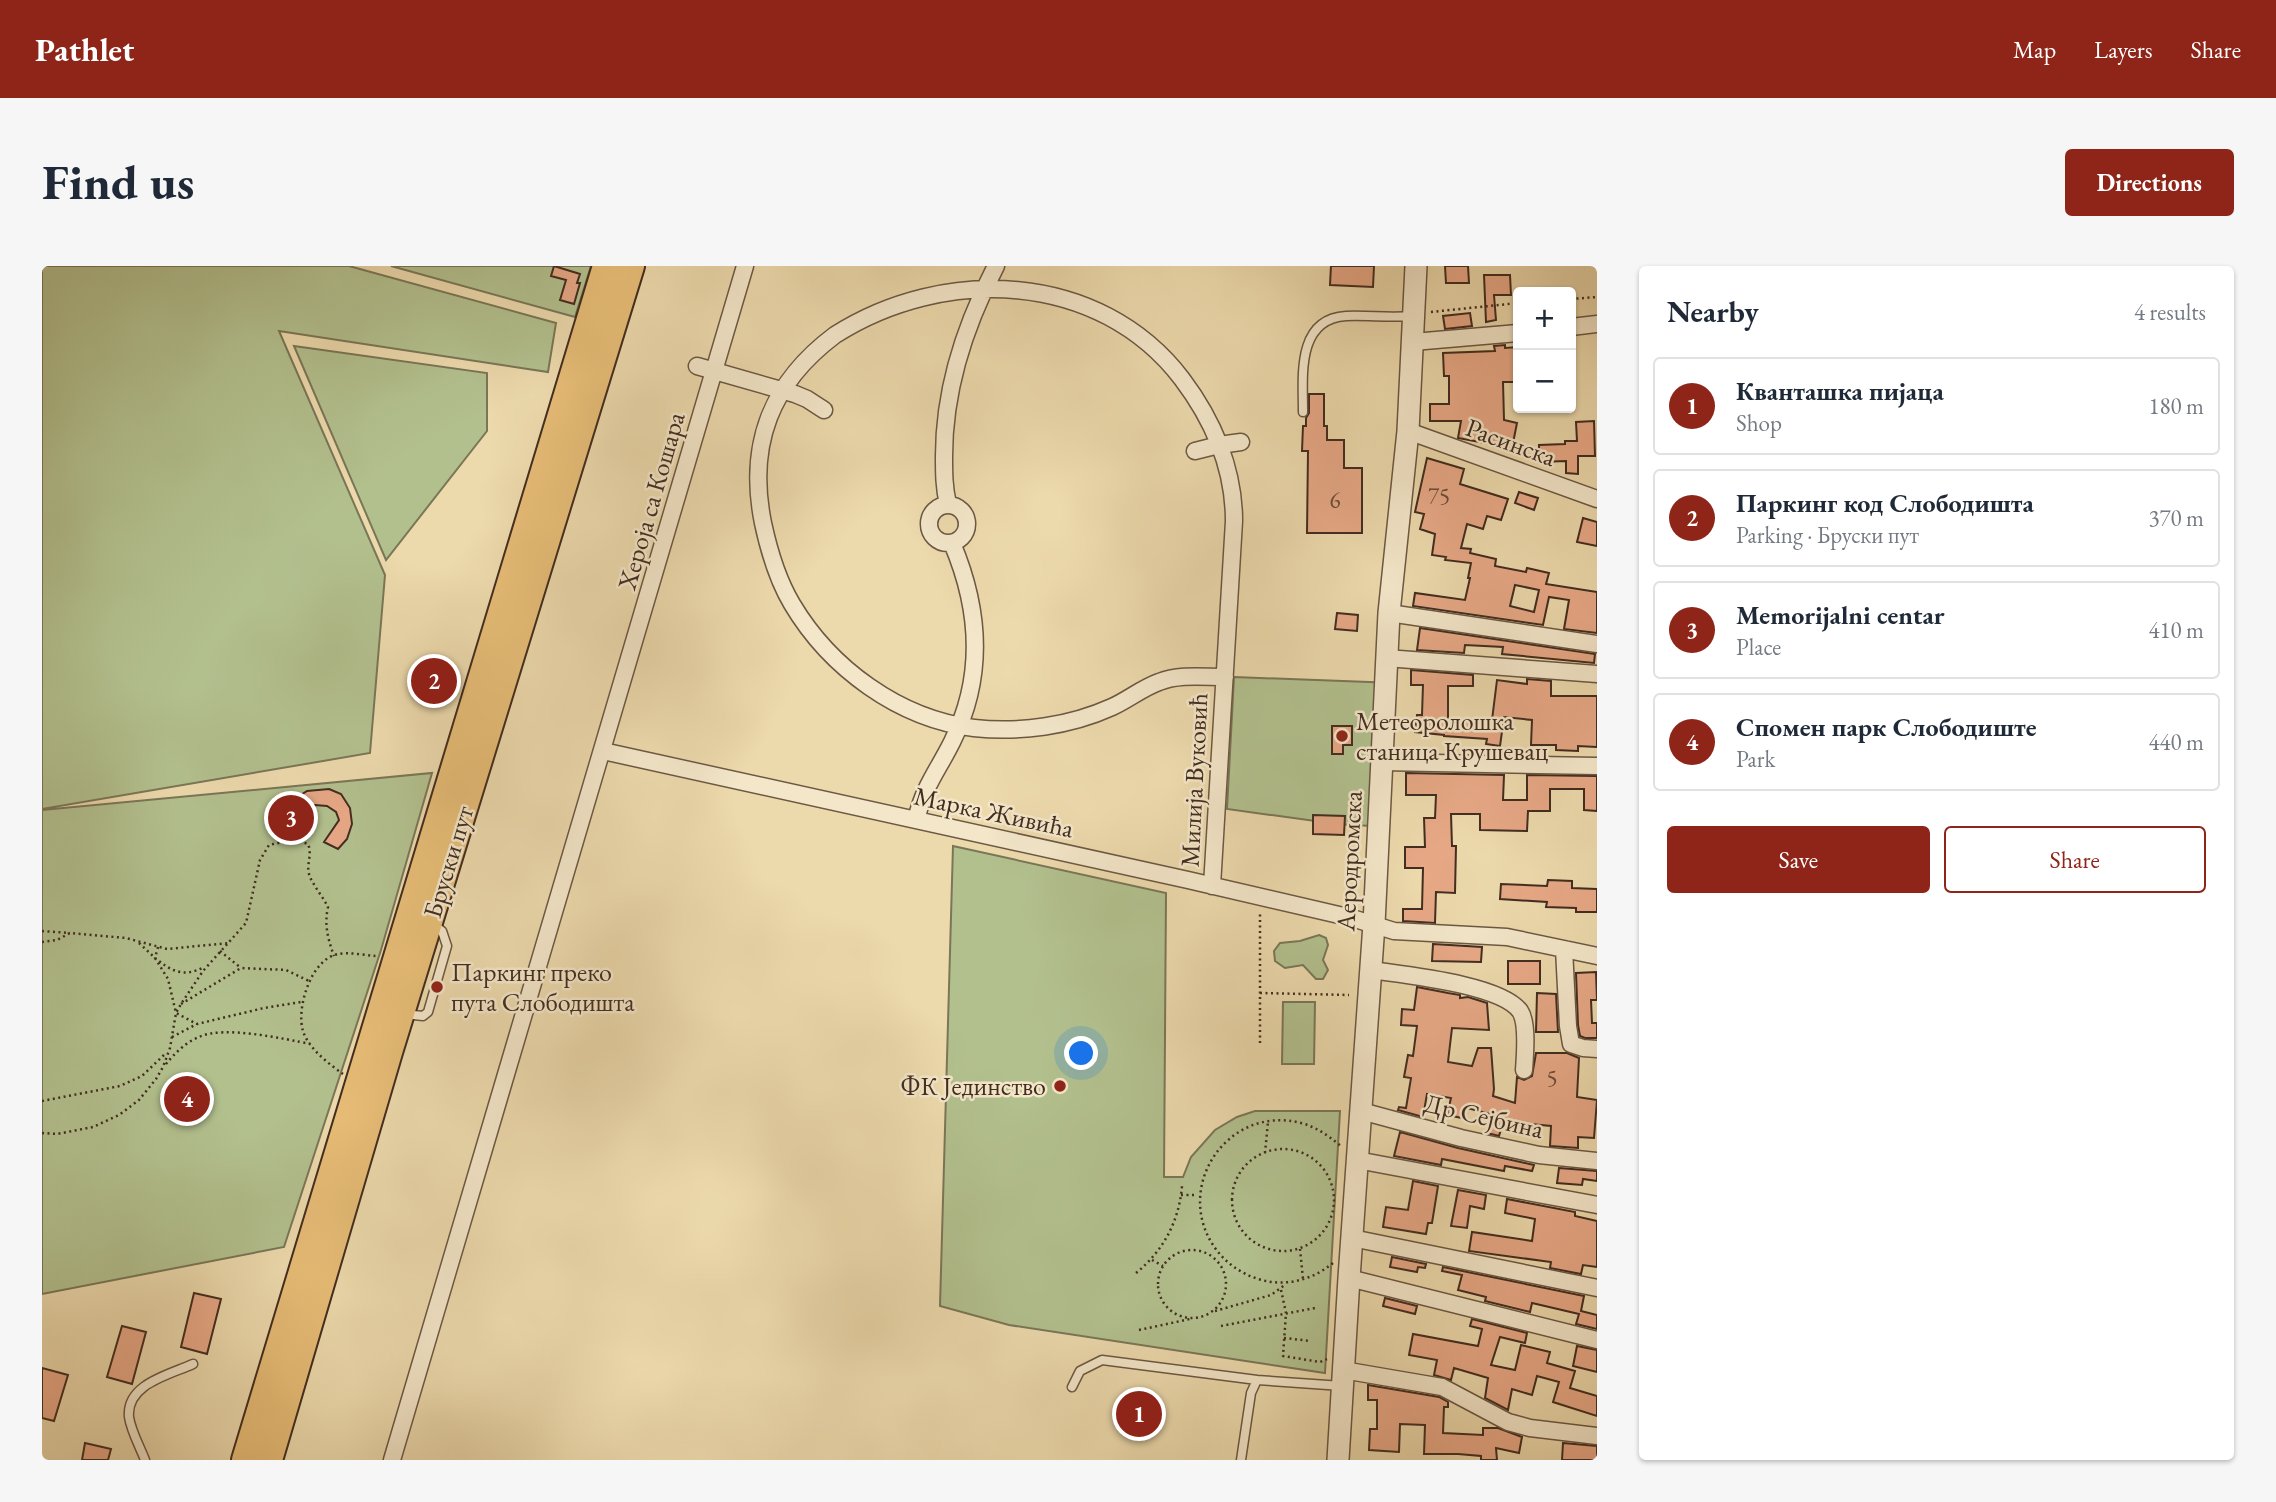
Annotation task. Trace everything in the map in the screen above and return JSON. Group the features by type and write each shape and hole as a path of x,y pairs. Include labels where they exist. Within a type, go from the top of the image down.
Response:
{"main road":[{"name":"Бруски пут","path":"269,1460 391,1011 606,266"},
{"name":"Бруски пут","path":"245,1460 360,1079 429,922 631,266"}],"street":[{"name":"Хероја са Кошара","path":"392,1460 746,266"},
{"path":"948,504 945,490 944,439 954,370 963,339 996,266"},
{"name":"Аеродромска","path":"1338,1460 1343,1269 1352,1238 1350,1154 1361,1111 1374,924 1386,657 1408,431 1416,266"},
{"name":"Милија Вуковић","path":"1213,886 1225,677 1234,501 1219,444 1205,412 1176,371 1143,338 1074,299 1049,291 987,284 953,286 918,293 879,308 819,347 780,391 770,411 761,444 758,482 767,542 783,589 805,625 839,665 896,703 959,725 1006,729 1046,726 1081,719 1114,706 1158,682 1179,677 1225,677"},
{"path":"1576,326 1597,324"},
{"path":"1413,342 1513,333"},
{"path":"697,366 807,399 824,410"},
{"name":"Расинска","path":"1408,431 1597,499"},
{"path":"1195,451 1219,444 1241,442"},
{"path":"948,504 960,508 967,519 963,536 952,543 934,538 928,526 931,513 948,504"},
{"path":"916,820 925,789 952,743 959,725 973,673 975,621 962,567 952,543"},
{"path":"1389,613 1597,644"},
{"path":"1386,657 1597,674"},
{"name":"Марка Живића","path":"603,751 1213,886 1394,930 1507,937 1597,956"},
{"path":"1382,762 1597,766"},
{"path":"1564,949 1571,1044 1597,1049"},
{"path":"1371,970 1429,978 1476,989 1514,1006 1520,1012 1524,1026 1524,1070"},
{"name":"Др Сејбина","path":"1361,1111 1461,1138 1539,1155 1597,1161"},
{"path":"1350,1154 1597,1205"},
{"path":"1352,1238 1597,1288"},
{"path":"1343,1269 1597,1340"},
{"path":"1339,1371 1442,1387 1508,1422 1530,1429 1597,1436"}],"lane":[{"path":"1303,412 1303,358 1310,339 1322,326 1346,316 1414,315"},
{"path":"1072,1387 1080,1371 1102,1360 1257,1380 1339,1371"},
{"path":"145,1460 129,1419 130,1405 143,1386 193,1364"},
{"path":"1241,1460 1251,1393 1257,1380"}],"path":[{"path":"1576,299 1597,297"},
{"path":"1414,315 1513,303"},
{"path":"163,1067 176,1013 181,1004 207,965 247,923 260,860 269,845 299,841 307,844 311,852 307,866 311,878 328,907 328,938 334,956"},
{"path":"1260,897 1260,1043"},
{"path":"42,931 137,940 167,949 229,943"},
{"path":"42,943 58,940 70,933"},
{"path":"137,940 167,968 179,973 189,973 207,965"},
{"path":"158,946 155,958 168,979 176,1013 197,1024"},
{"path":"220,951 241,968"},
{"path":"360,1079 344,1074 329,1064 303,1033 301,1003 309,981 326,959 334,956 381,956"},
{"path":"181,1004 241,968 286,970 309,981"},
{"path":"1260,993 1349,995"},
{"path":"172,1037 197,1024 264,1008 301,1003"},
{"path":"42,1133 57,1134 93,1127 119,1115 139,1100 175,1054 199,1036 226,1031 312,1044"},
{"path":"42,1101 120,1086 142,1076 168,1051"},
{"path":"1343,1269 1323,1271 1287,1283 1270,1283 1244,1275 1222,1259 1207,1237 1199,1210 1201,1183 1211,1159 1228,1139 1250,1126 1276,1120 1301,1123 1325,1133 1350,1154"},
{"path":"1265,1153 1268,1122"},
{"path":"1289,1149 1306,1154 1319,1164 1329,1177 1334,1193 1334,1210 1328,1226 1318,1239 1300,1249 1287,1252 1270,1251 1255,1244 1242,1233 1234,1219 1231,1202 1233,1184 1242,1168 1255,1156 1265,1153 1289,1149"},
{"path":"1136,1273 1152,1260 1168,1235 1180,1202 1182,1186"},
{"path":"1181,1195 1197,1195"},
{"path":"1300,1249 1303,1279"},
{"path":"1194,1318 1179,1315 1169,1309 1158,1290 1158,1279 1163,1266 1177,1253 1199,1250 1210,1254 1225,1271 1225,1294 1212,1312"},
{"path":"1152,1260 1163,1266"},
{"path":"1139,1330 1194,1318 1258,1299 1281,1290 1287,1283"},
{"path":"1281,1290 1286,1313 1283,1356 1320,1362 1339,1371"},
{"path":"1221,1326 1315,1308"},
{"path":"1284,1338 1311,1341"}],"green space":[{"path":"42,266 349,266 556,323 548,372 279,331 385,575 370,753 42,809"},
{"path":"391,266 591,266 575,317"},
{"path":"294,346 487,373 487,431 386,560"},
{"path":"1234,677 1395,683 1388,827 1337,824 1227,809"},
{"path":"432,773 381,950 284,1247 42,1294 42,810"},
{"path":"953,846 1166,893 1164,1177 1183,1177 1191,1157 1215,1130 1237,1117 1255,1111 1340,1111 1325,1373 1009,1325 940,1306"},
{"path":"1319,935 1326,938 1328,945 1323,960 1328,970 1323,979 1316,979 1303,965 1285,968 1275,961 1274,951 1280,943"},
{"path":"1283,1002 1315,1002 1314,1064 1282,1064"}],"building":[{"path":"554,266 580,274 574,304 560,300 566,280 551,276"},
{"path":"1331,266 1374,266 1373,287 1330,285"},
{"path":"1445,266 1468,266 1469,283 1446,283"},
{"path":"1484,275 1510,275 1511,295 1494,295 1496,320 1486,322"},
{"path":"1470,313 1472,326 1445,329 1443,316"},
{"path":"1494,346 1513,347 1513,382 1503,382 1504,420 1517,423 1512,448 1458,438 1461,421 1430,421 1430,404 1449,404 1449,376 1444,376 1443,353 1495,351"},
{"path":"1309,394 1324,394 1327,440 1344,440 1344,468 1362,468 1362,533 1307,533 1308,451 1302,451 1303,426 1306,426 1309,413"},
{"path":"1594,421 1595,456 1578,456 1578,474 1566,473 1566,461 1539,462 1539,445 1577,441 1576,422"},
{"path":"1427,458 1464,469 1460,484 1508,499 1501,520 1487,516 1483,529 1467,524 1461,548 1496,559 1495,566 1526,572 1527,568 1549,573 1546,584 1597,592 1597,633 1564,629 1569,600 1549,597 1543,625 1413,606 1415,593 1465,600 1471,563 1445,560 1446,557 1432,555 1435,534 1420,529 1424,514 1415,512","holes":["1515,585 1539,590 1534,612 1510,606"]},
{"path":"1519,492 1538,498 1534,510 1515,503"},
{"path":"1583,518 1597,522 1597,546 1577,542"},
{"path":"1337,613 1358,615 1357,631 1335,629"},
{"path":"1420,628 1595,654 1594,663 1502,654 1503,647 1465,645 1464,653 1417,650"},
{"path":"1411,670 1473,675 1473,686 1448,686 1448,719 1492,720 1497,680 1527,684 1527,679 1551,681 1551,696 1597,696 1597,747 1578,746 1578,751 1556,750 1556,745 1531,745 1532,720 1504,717 1500,746 1486,744 1487,739 1415,732 1417,715 1422,715 1423,685 1411,685"},
{"name":"Метеоролошка станица Крушевац","path":"1332,726 1352,726 1352,745 1343,745 1343,754 1332,754"},
{"path":"1406,773 1504,775 1503,800 1527,800 1527,775 1597,776 1597,811 1584,810 1584,789 1550,789 1550,811 1528,811 1527,831 1480,830 1480,814 1451,814 1452,846 1456,846 1455,893 1436,892 1435,923 1403,921 1403,909 1422,909 1423,868 1405,868 1405,847 1425,847 1424,818 1435,818 1436,795 1406,795"},
{"path":"329,789 341,794 350,808 352,824 347,839 338,849 324,842 339,820 336,812 327,806 315,805 305,810 295,827 280,825 292,801 307,791"},
{"path":"1313,815 1345,816 1344,835 1313,834"},
{"path":"1548,880 1572,881 1572,888 1597,889 1597,912 1546,907 1547,902 1500,899 1501,884 1547,886"},
{"path":"1433,944 1482,947 1481,962 1432,961"},
{"path":"1508,961 1540,961 1540,984 1508,984"},
{"path":"1596,972 1597,1000 1591,1000 1592,1023 1597,1023 1597,1038 1585,1038 1580,1036 1578,1025 1576,973"},
{"path":"1417,987 1487,1003 1489,1030 1452,1028 1448,1062 1472,1066 1478,1048 1491,1048 1493,1096 1515,1103 1517,1077 1524,1080 1532,1076 1536,1053 1567,1053 1579,1058 1577,1097 1597,1100 1594,1138 1578,1137 1578,1148 1550,1146 1551,1126 1531,1124 1531,1128 1503,1123 1499,1136 1487,1133 1493,1115 1464,1107 1462,1118 1447,1115 1451,1098 1427,1094 1423,1117 1398,1110 1399,1107 1406,1108 1411,1078 1404,1077 1408,1055 1413,1056 1417,1026 1401,1025 1402,1009 1414,1010"},
{"path":"1537,993 1556,994 1558,1032 1536,1032"},
{"path":"1400,1132 1534,1165 1532,1171 1505,1166 1504,1171 1442,1159 1441,1165 1394,1156"},
{"path":"1559,1168 1597,1171 1597,1181 1583,1179 1582,1185 1557,1183"},
{"path":"1413,1181 1438,1186 1432,1223 1428,1223 1426,1234 1383,1227 1386,1207 1408,1210"},
{"path":"1458,1190 1486,1195 1484,1209 1470,1206 1467,1228 1451,1226"},
{"path":"1507,1199 1575,1212 1575,1216 1597,1221 1597,1267 1583,1265 1581,1274 1550,1268 1551,1262 1469,1251 1472,1232 1532,1241 1535,1219 1505,1213"},
{"path":"1392,1257 1426,1264 1425,1268 1418,1267 1417,1272 1390,1267"},
{"path":"1443,1267 1584,1296 1581,1311 1597,1315 1597,1329 1576,1324 1579,1314 1532,1303 1530,1312 1485,1301 1486,1297 1458,1290 1462,1275 1442,1271"},
{"path":"194,1293 221,1299 207,1354 181,1347"},
{"path":"1385,1298 1417,1306 1415,1314 1383,1306"},
{"path":"1472,1319 1527,1333 1525,1343 1500,1337 1491,1365 1515,1370 1521,1345 1550,1352 1547,1363 1575,1371 1570,1388 1597,1396 1597,1416 1553,1402 1559,1382 1537,1376 1532,1395 1512,1389 1508,1410 1485,1398 1488,1378 1454,1368 1451,1380 1434,1375 1437,1360 1409,1355 1413,1334 1478,1346 1482,1329 1470,1326"},
{"path":"122,1326 146,1332 132,1384 107,1377"},
{"path":"1577,1346 1597,1350 1597,1372 1573,1366"},
{"path":"42,1368 68,1375 54,1421 42,1418"},
{"path":"1368,1385 1439,1397 1448,1402 1448,1407 1444,1407 1443,1433 1483,1435 1483,1428 1498,1428 1522,1437 1519,1453 1496,1448 1497,1460 1481,1460 1481,1456 1458,1454 1424,1454 1425,1425 1400,1424 1399,1452 1369,1450 1370,1429 1377,1429 1377,1400 1368,1400"},
{"path":"85,1443 111,1449 108,1460 82,1460"},
{"path":"1563,1443 1597,1446 1597,1460 1562,1460"}],"place":[{"name":"Паркинг код Слободишта","path":"434,681"},
{"name":"Метеоролошка станица Крушевац","path":"1342,736"},
{"name":"Memorijalni centar","path":"291,818"},
{"name":"Паркинг преко пута Слободишта","path":"437,987"},
{"name":"ФК Јединство","path":"1060,1086"},
{"name":"Спомен парк Слободиште","path":"187,1099"},
{"name":"Кванташка пијаца","path":"1139,1414"}]}
